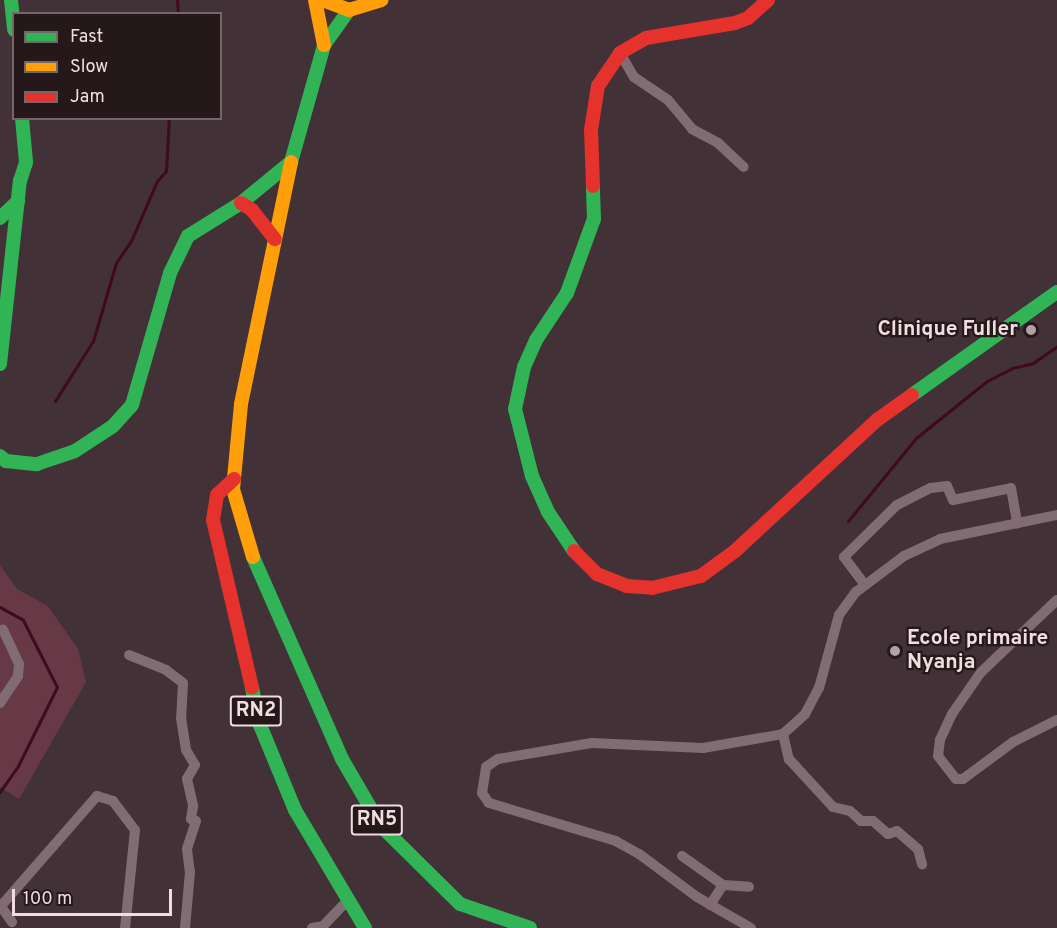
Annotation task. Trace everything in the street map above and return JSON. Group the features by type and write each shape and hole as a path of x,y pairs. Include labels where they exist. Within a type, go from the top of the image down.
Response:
{"main road":[{"path":"315,0 324,45"},
{"path":"321,0 349,10 381,0"},
{"path":"768,0 748,18 735,23 646,38 620,53 605,69 592,104 596,190 586,247 567,293 532,349 515,410 532,476 548,512 576,555 597,574 626,586 652,588 684,583 701,576 735,551 877,420 1057,292"},
{"path":"234,479 241,404 291,162 324,45 349,10"},
{"path":"0,364 18,201 26,162 22,120"},
{"path":"0,456 6,461 37,464 75,451 113,426 132,405 180,250 188,236 206,221 241,202 291,162"},
{"path":"0,218 18,201"},
{"path":"241,202 252,210 275,239"},
{"name":"RN2","path":"234,479 217,495 213,520 255,707 296,810 347,901 365,928"},
{"name":"RN5","path":"234,479 233,489 256,568 342,759 381,826 460,904 530,928"}],"street":[{"path":"620,53 634,77 668,100 692,129 718,143 744,167"},
{"path":"865,585 844,557 897,505 932,488 947,486 953,500 1011,488 1017,523"},
{"path":"751,928 710,905 616,841 489,803 482,793 486,767 498,759 592,743 703,748 783,734 805,714 819,688 838,615 865,585 904,556 930,543 1057,515"},
{"path":"1057,600 981,672 952,714 940,740 938,756 956,778 963,779 1013,742 1057,720"},
{"path":"0,703 18,676 19,664 3,630"},
{"path":"129,655 166,670 183,683 181,718 186,750 195,765 187,779 193,806 190,819 196,821 187,849 189,872 185,928"},
{"path":"783,734 789,759 833,807 850,811 861,820 873,820 888,834 897,831 918,849 922,864"},
{"path":"12,922 1,905 97,796 113,801 135,830 125,928"},
{"path":"682,856 723,885 749,886"},
{"path":"710,905 723,885"},
{"path":"312,928 323,926 347,901"}],"shaded area":[{"path":"0,565 17,589 48,606 78,649 86,682 19,799 0,787"}],"waterway":[{"path":"177,0 178,12"},
{"path":"55,401 93,341 116,263 131,241 157,181 166,171 169,120"},
{"path":"848,521 916,438 987,381 1012,368 1033,363 1057,346"},
{"path":"0,607 23,620 57,687 18,766 0,792"}],"traffic: fast":[{"path":"11,0 12,12"},
{"path":"291,162 324,45 349,10"},
{"path":"0,364 20,181 26,162 22,120"},
{"path":"0,456 6,461 37,464 75,451 113,426 132,405 170,273 188,236 241,203 291,162"},
{"path":"574,551 548,512 532,476 515,409 524,367 536,340 567,293 594,219 593,186"},
{"path":"0,218 18,201"},
{"path":"912,395 1057,292"},
{"path":"253,557 342,759 381,826 460,904 530,928"},
{"path":"252,688 260,725 295,810 365,928"}],"traffic: slow":[{"path":"315,0 324,45"},
{"path":"322,0 349,10 381,0"},
{"path":"253,557 233,489 241,404 291,162"}],"traffic: jam":[{"path":"593,186 591,130 598,86 620,53 646,38 735,23 748,18 768,0"},
{"path":"241,203 252,210 275,239"},
{"path":"574,551 597,574 626,586 652,588 701,576 735,551 877,420 912,395"},
{"path":"234,479 217,495 213,520 252,688"}],"place":[{"name":"Clinique Fuller","path":"1031,330"},
{"name":"Ecole primaire Nyanja","path":"895,651"}]}
